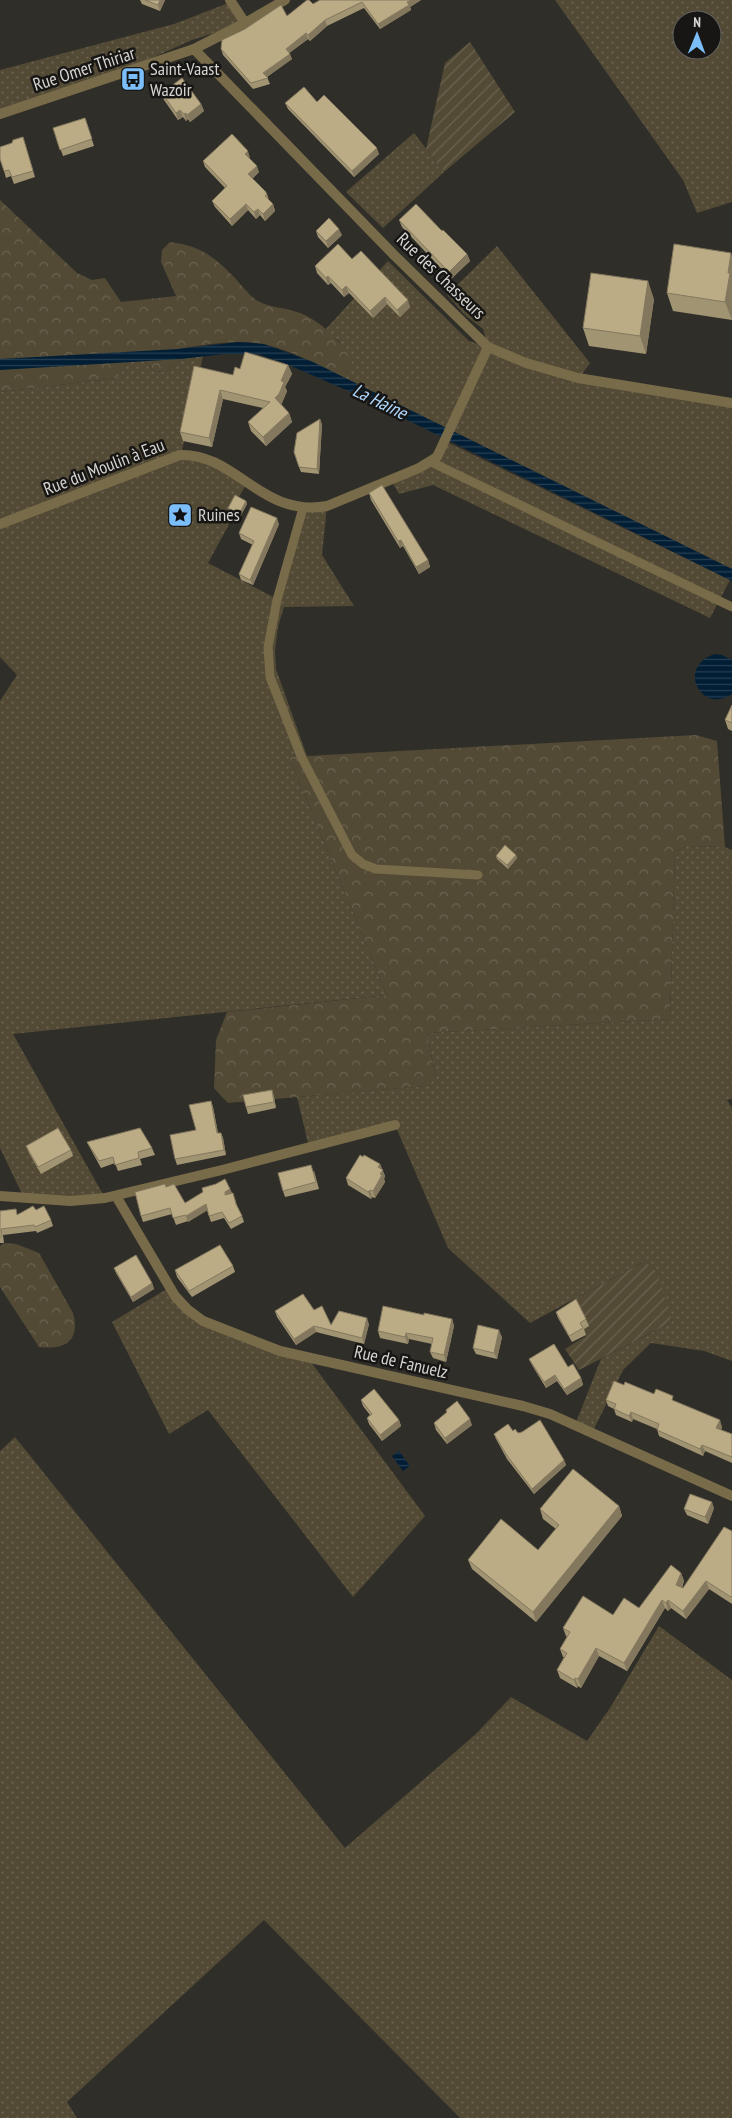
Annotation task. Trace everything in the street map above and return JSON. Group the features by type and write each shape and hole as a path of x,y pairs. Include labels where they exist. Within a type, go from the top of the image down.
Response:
{"street":[{"path":"230,0 245,23"},
{"name":"Rue Omer Thiriar","path":"0,114 194,49 285,0"},
{"name":"Rue des Chasseurs","path":"194,49 440,301 477,334 488,347 526,363 578,378 732,402"},
{"name":"Rue du Moulin à Eau","path":"0,524 180,455 208,459 270,497 292,506 302,508 327,506 431,462 442,448 488,347"},
{"path":"0,1196 70,1201 116,1196 394,1124"},
{"name":"Rue de Fanuelz","path":"116,1196 175,1296 186,1309 203,1321 280,1351 523,1406 550,1414 732,1496"}],"lane":[{"path":"431,462 732,607"},
{"path":"302,508 277,600 267,660 276,696 301,756 352,856 363,864 376,869 478,875"}],"green space":[{"path":"555,0 732,0 732,202 697,213 683,180"},
{"path":"231,2 245,23 192,40 96,83 0,114 0,70 174,24"},
{"path":"470,42 515,112 444,172 426,149 445,63"},
{"path":"414,133 444,172 383,228 346,192"},
{"path":"0,200 77,273 92,280 105,278 121,302 176,296 161,262 162,250 170,242 198,249 220,264 256,300 266,305 305,315 322,326 348,354 352,362 349,372 340,376 281,349 262,344 231,342 178,349 181,359 166,372 154,371 145,361 128,362 117,378 0,392"},
{"path":"497,246 590,363 579,378 732,403 732,569 340,376 349,372 339,341 325,330 388,261 469,341 488,347 483,329 465,315 447,295"},
{"path":"203,356 181,455 189,455 247,483 229,514 233,517 208,563 277,599 303,508 327,506 322,555 354,606 284,607 278,627 275,650 276,669 307,756 289,757 387,995 13,1034 105,1198 24,1198 0,1148 0,701 17,675 0,657 0,392 117,378 128,362 145,361 154,371 166,372 181,359"},
{"path":"445,441 730,580 710,618 433,485 399,494 391,480 419,468"},
{"path":"696,735 717,741 725,847 687,846 675,852 670,1019 427,1033 436,1079 426,1086 228,1103 214,1088 216,1040 227,1012 387,995 289,757"},
{"path":"687,846 725,847 732,850 732,1099 727,1100 732,1108 732,1361 704,1351 651,1343 623,1370 592,1433 575,1425 601,1359 672,1322 645,1261 530,1323 448,1248 395,1125 309,1147 297,1097 426,1086 436,1078 427,1033 670,1019 675,852"},
{"path":"5,1243 16,1244 39,1253 73,1313 75,1331 68,1342 56,1347 39,1347 0,1287 0,1246"},
{"path":"645,1261 657,1273 672,1322 579,1370 565,1349 586,1336 575,1299"},
{"path":"170,1287 187,1309 308,1358 425,1516 353,1597 208,1410 169,1434 112,1322"},
{"path":"15,1437 345,1848 477,1733 511,1697 587,1741 610,1708 659,1626 732,1680 732,2118 460,2118 264,1920 67,2102 77,2118 0,2118 0,1451"}],"water":[{"name":"La Haine","path":"239,342 264,344 313,362 732,569 732,581 353,393 284,363 257,354 224,354 181,359 0,370 0,359 178,349"},
{"path":"715,654 732,660 732,694 721,699 711,698 703,694 697,687 695,678 697,669 703,660"},
{"path":"399,1451 410,1466 403,1471 392,1456"}],"building":[{"path":"145,0 160,0 158,5"},
{"path":"307,0 313,4 320,0 411,0 407,2 409,5 378,24 362,2 325,20 308,35 306,33 286,49 290,54 263,73 268,78 251,83 221,49 222,40 245,29 281,5 287,16"},
{"path":"182,78 201,104 187,115 180,110 176,113 162,93"},
{"path":"304,87 317,102 324,95 377,148 352,171 285,103"},
{"path":"85,118 92,139 60,150 53,128"},
{"path":"232,134 248,151 245,154 257,166 248,174 265,191 267,194 265,196 273,204 263,214 258,209 254,212 246,204 230,219 212,201 227,186 203,161"},
{"path":"23,137 33,171 12,177 9,170 4,171 0,159 0,147"},
{"path":"416,204 467,254 449,272 399,220"},
{"path":"329,218 339,229 326,241 316,231"},
{"path":"338,244 352,259 361,251 408,300 397,310 385,297 370,311 346,286 342,290 328,276 326,278 315,266"},
{"path":"674,244 731,253 725,302 667,293"},
{"path":"591,273 648,281 640,336 583,328"},
{"path":"245,352 288,365 281,381 284,382 279,394 275,398 289,413 263,437 248,422 270,402 220,390 209,438 180,432 194,366 233,375 235,367 240,369"},
{"path":"320,419 317,469 299,467 294,452 297,433"},
{"path":"382,485 428,560 416,567 401,540 398,541 369,493"},
{"path":"235,495 246,501 239,514 228,508"},
{"path":"251,507 277,518 250,580 239,574 254,541 239,533"},
{"path":"732,705 732,723 725,720"},
{"path":"505,845 516,855 507,865 496,856"},
{"path":"272,1090 274,1102 246,1107 243,1095"},
{"path":"211,1101 217,1133 221,1133 224,1150 175,1159 170,1135 196,1130 189,1105"},
{"path":"58,1128 71,1150 38,1167 26,1146"},
{"path":"140,1128 152,1148 138,1152 139,1158 115,1165 113,1157 99,1161 87,1142"},
{"path":"360,1155 363,1157 364,1155 380,1164 378,1167 383,1170 373,1191 370,1190 368,1192 346,1178"},
{"path":"311,1165 316,1182 283,1191 278,1173"},
{"path":"225,1179 230,1189 225,1192 225,1195 233,1193 242,1216 229,1223 222,1212 209,1216 206,1204 186,1216 173,1218 170,1208 141,1216 135,1192 165,1184 166,1187 174,1184 185,1203 203,1192 202,1188"},
{"path":"33,1206 36,1210 44,1206 51,1220 35,1227 34,1225 1,1229 2,1236 0,1237 0,1211 16,1209 17,1215"},
{"path":"220,1245 233,1266 189,1291 175,1270"},
{"path":"136,1255 152,1283 131,1297 114,1268"},
{"path":"303,1294 314,1310 322,1306 331,1325 339,1311 367,1318 362,1338 314,1326 294,1339 275,1311"},
{"path":"576,1299 586,1319 580,1323 583,1328 569,1336 556,1312"},
{"path":"383,1306 452,1319 444,1355 430,1352 433,1338 406,1333 405,1337 378,1331"},
{"path":"478,1325 499,1330 494,1353 473,1348"},
{"path":"554,1344 568,1367 573,1364 581,1378 564,1389 555,1375 544,1382 529,1359"},
{"path":"614,1381 624,1385 625,1382 654,1394 656,1389 673,1396 672,1400 720,1420 716,1428 732,1434 732,1457 702,1445 700,1449 657,1430 659,1424 631,1412 629,1416 614,1409 616,1404 606,1400"},
{"path":"374,1389 399,1420 380,1435 367,1418 372,1414 361,1400"},
{"path":"457,1401 470,1419 445,1438 434,1423"},
{"path":"540,1420 564,1460 532,1489 494,1434 508,1424 513,1431 515,1429 518,1433 522,1432"},
{"path":"573,1469 619,1506 533,1612 468,1560 501,1519 538,1550 559,1525 540,1509"},
{"path":"690,1494 712,1502 705,1517 684,1509"},
{"path":"724,1527 732,1531 731,1597 706,1581 683,1611 668,1600 666,1603 662,1600 624,1663 596,1648 578,1679 575,1678 574,1680 557,1670 567,1653 560,1649 570,1632 563,1628 583,1596 613,1615 624,1598 639,1608 671,1565 681,1573 676,1585 683,1588"}],"place":[{"name":"Saint-Vaast Wazoir","path":"133,79"},
{"name":"Ruines","path":"180,515"}]}
